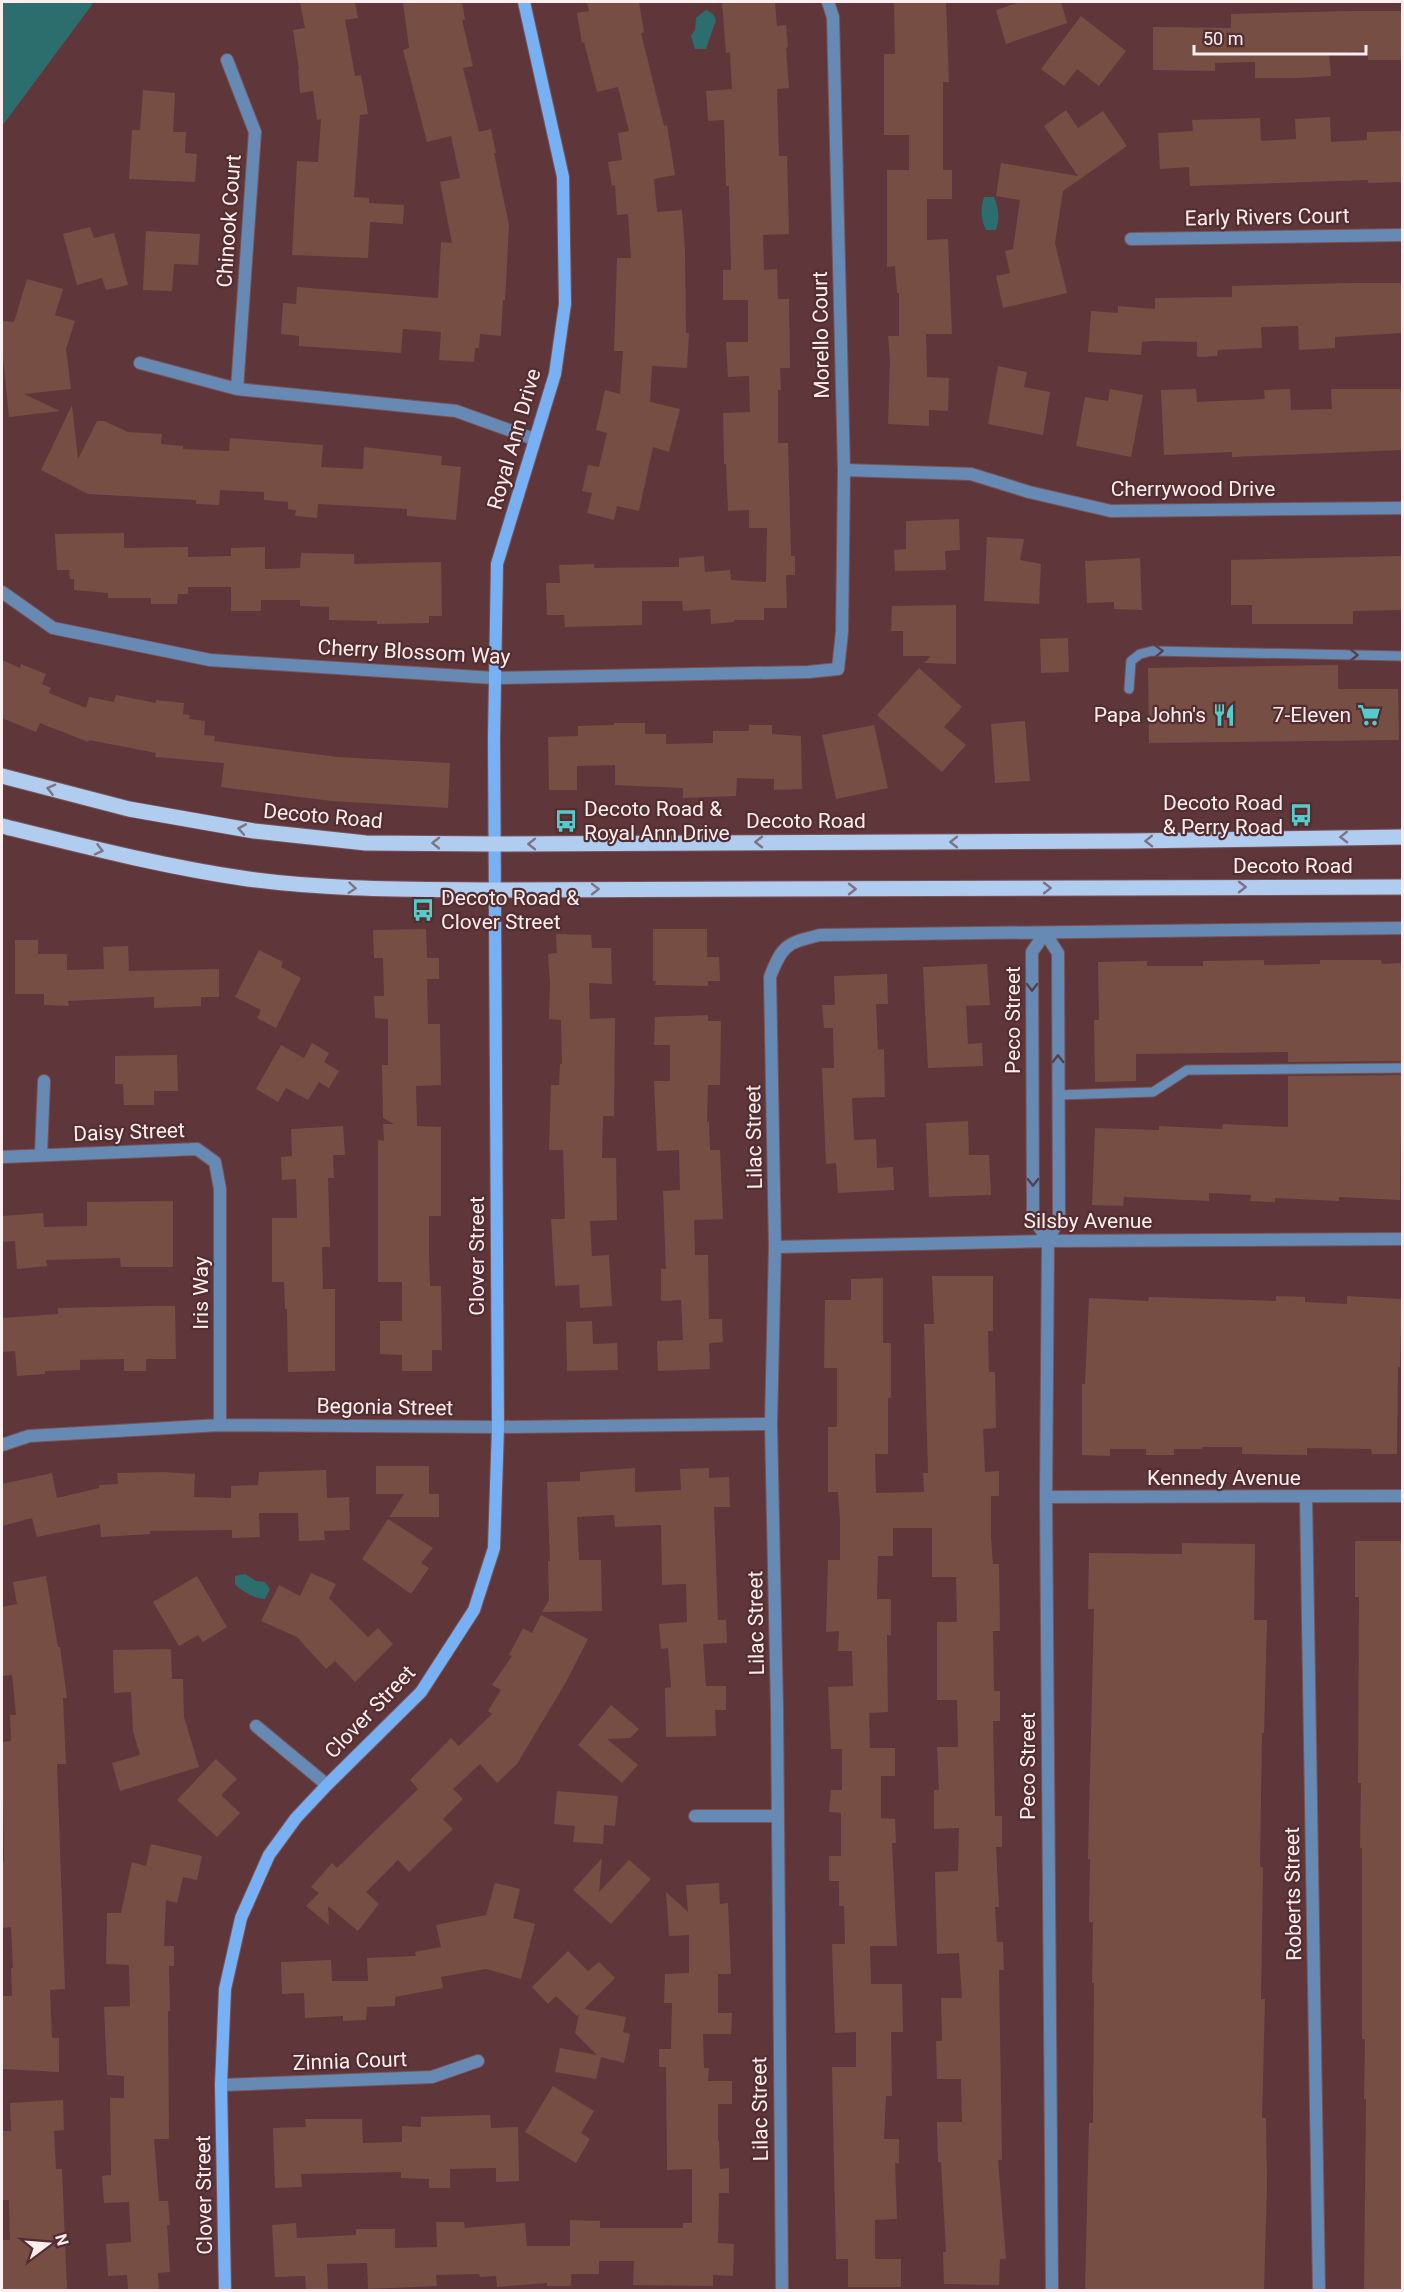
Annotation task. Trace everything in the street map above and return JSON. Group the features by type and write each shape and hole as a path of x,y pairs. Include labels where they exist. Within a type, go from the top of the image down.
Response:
{"main road":[{"name":"Decoto Road","path":"2,776 129,809 254,831 366,843 1129,841 1402,837"},
{"name":"Decoto Road","path":"2,826 125,856 249,879 363,888 495,890 1402,887"}],"street":[{"name":"Royal Ann Drive","path":"495,890 494,678 497,564 555,374 565,304 563,177 524,2"},
{"name":"Morello Court","path":"828,2 833,17 844,470 842,632 837,669"},
{"name":"Chinook Court","path":"227,60 255,132 237,389"},
{"name":"Early Rivers Court","path":"1131,238 1402,235"},
{"path":"140,363 237,389 456,411 534,439"},
{"name":"Cherrywood Drive","path":"844,470 971,474 1029,492 1111,511 1402,508"},
{"name":"Cherry Blossom Way","path":"2,592 53,628 210,660 494,678 808,672 837,669"},
{"name":"Clover Street","path":"225,2290 220,2085 225,1989 241,1918 269,1855 296,1818 421,1692 474,1610 494,1548 498,1427 495,890"},
{"path":"1045,933 1402,928"},
{"name":"Lilac Street","path":"782,2290 777,1709 771,1424 775,1247 771,978 778,957 793,941 820,935 1045,933"},
{"name":"Peco Street","path":"1048,1241 1033,1217 1032,952 1045,933 1058,950 1059,1218 1048,1241 1046,1497 1052,2290"},
{"name":"Daisy Street","path":"41,1154 44,1081"},
{"name":"Daisy Street","path":"2,1157 196,1149 215,1162"},
{"name":"Iris Way","path":"215,1162 220,1189 220,1425"},
{"name":"Silsby Avenue","path":"775,1247 1048,1241 1402,1239"},
{"name":"Begonia Street","path":"2,1444 29,1436 220,1425 498,1427 771,1424"},
{"name":"Kennedy Avenue","path":"1046,1497 1402,1496"},
{"name":"Roberts Street","path":"1306,1497 1319,2290"},
{"path":"256,1726 327,1785"},
{"path":"695,1816 777,1816"},
{"name":"Zinnia Court","path":"220,2085 432,2077 478,2061"}],"lane":[{"path":"1129,689 1131,661 1140,654 1152,651 1402,656"},
{"path":"1058,1095 1154,1092 1187,1070 1402,1068"}],"water":[{"path":"2,2 94,2 2,126"},
{"path":"706,10 713,14 716,20 706,49 695,49 691,36 695,30 696,18"},
{"path":"984,197 994,197 996,201 998,217 996,230 986,230 984,226 982,210"},
{"path":"245,1574 256,1581 265,1582 270,1589 265,1599 249,1594 235,1584 235,1576"}],"building":[{"path":"300,2 355,2 358,18 345,20 355,76 361,75 368,114 360,115 354,197 369,198 369,203 404,205 403,224 370,222 368,258 292,255 297,161 318,162 321,119 317,120 313,91 300,93 293,30 305,28"},
{"path":"403,2 462,2 465,20 462,20 473,66 463,68 479,132 491,129 496,153 494,153 509,225 505,300 503,300 501,336 480,334 479,348 475,348 474,362 439,360 441,332 403,329 401,353 299,346 299,336 281,334 283,303 296,304 297,287 438,298 441,242 452,243 440,182 460,178 451,136 427,142 403,50 409,48"},
{"path":"587,2 639,2 644,32 641,33 664,126 667,125 675,175 654,179 657,212 682,210 685,251 686,333 689,333 687,368 652,366 650,402 680,409 669,452 653,447 639,511 617,506 614,520 587,513 592,493 582,491 588,465 599,467 607,433 596,430 605,390 620,394 623,351 614,351 617,258 631,258 628,214 617,215 615,185 612,186 608,162 622,160 618,133 629,131 618,87 597,92 584,42 582,43 577,13 589,11"},
{"path":"775,2 777,26 786,25 788,47 786,48 789,88 777,89 779,156 787,156 789,234 763,235 764,270 777,269 778,299 789,299 790,368 780,368 781,390 778,390 778,443 788,443 791,556 795,556 795,575 786,575 787,608 764,608 764,620 734,620 734,622 711,624 710,609 683,611 682,601 642,601 642,625 565,627 564,615 547,615 546,583 560,583 559,565 594,564 594,568 679,567 679,558 704,556 705,572 730,570 731,580 766,582 767,528 749,528 749,510 728,511 723,413 750,412 749,376 728,377 726,342 748,342 748,300 723,300 723,270 731,270 729,186 726,186 724,120 708,121 706,91 732,89 730,52 726,53 722,3"},
{"path":"894,2 946,2 949,82 943,82 943,170 952,170 952,199 927,199 927,240 948,239 952,334 926,334 927,377 949,378 948,411 929,410 929,426 888,424 890,360 888,336 899,336 899,293 897,293 895,266 887,267 887,170 909,170 909,135 884,135 884,54 895,54"},
{"path":"1020,2 1061,2 1067,23 1006,44 996,10"},
{"path":"1402,11 1402,60 1368,60 1368,51 1329,53 1331,76 1298,78 1255,78 1255,62 1215,63 1215,71 1153,70 1153,27 1231,28 1231,14"},
{"path":"1081,16 1126,51 1099,86 1077,69 1064,86 1041,69"},
{"path":"143,90 175,93 173,132 186,132 185,153 197,154 195,182 129,179 132,130 140,130"},
{"path":"1066,110 1078,128 1103,111 1127,146 1063,191 1055,243 1067,293 1003,308 996,276 1010,273 1005,251 1013,249 1020,200 996,196 1001,163 1078,176 1044,126"},
{"path":"1330,117 1331,142 1367,140 1367,132 1402,131 1402,182 1368,183 1368,180 1190,186 1189,167 1160,169 1158,133 1193,131 1192,120 1260,118 1261,141 1296,139 1295,119"},
{"path":"90,227 94,238 114,233 128,285 106,290 102,278 77,285 63,234"},
{"path":"146,231 200,234 198,265 174,264 172,291 143,290"},
{"path":"27,279 63,289 55,315 75,321 66,349 71,389 24,394 60,411 9,417 2,348 2,321 14,322"},
{"path":"1402,283 1402,333 1335,337 1335,348 1299,350 1298,326 1261,327 1262,348 1218,350 1217,356 1197,357 1197,342 1142,342 1141,355 1088,352 1091,311 1118,313 1118,306 1155,309 1155,298 1232,297 1232,286"},
{"path":"998,366 1027,372 1024,387 1050,392 1043,435 988,424"},
{"path":"1110,389 1143,395 1131,457 1076,446 1085,397 1108,401"},
{"path":"1196,389 1197,402 1265,399 1264,390 1290,389 1291,410 1332,409 1331,389 1402,389 1402,450 1232,457 1232,452 1164,455 1161,390"},
{"path":"72,405 78,459 97,421 104,421 128,432 162,434 161,444 183,446 183,449 229,451 230,438 323,445 321,467 363,469 364,447 442,456 441,465 461,467 456,520 407,516 407,509 318,504 317,518 295,516 296,510 288,509 288,502 264,500 264,492 220,490 219,505 196,504 196,500 88,494 41,470"},
{"path":"959,519 960,550 945,551 946,570 895,571 894,550 906,549 906,521"},
{"path":"124,533 124,548 188,547 188,557 231,556 231,548 265,547 265,569 300,568 301,553 354,554 354,564 441,562 442,616 429,616 429,623 377,624 377,621 329,620 329,607 300,606 300,600 261,600 261,611 231,611 231,587 188,587 188,594 178,594 177,604 151,604 151,598 108,598 108,593 74,590 74,579 70,579 69,570 57,570 55,534"},
{"path":"987,537 1024,539 1020,560 1041,564 1039,604 984,601"},
{"path":"1402,556 1402,610 1353,611 1353,624 1252,624 1252,605 1231,605 1231,560"},
{"path":"1140,558 1142,610 1114,609 1114,602 1087,603 1085,561"},
{"path":"956,605 956,664 924,663 931,656 903,656 903,631 891,631 892,606"},
{"path":"1068,638 1069,672 1041,673 1040,639"},
{"path":"2,660 20,668 21,664 46,674 42,684 51,688 49,693 86,708 89,697 114,702 116,695 156,703 156,700 184,703 183,714 190,715 189,719 205,721 204,735 215,736 214,741 337,757 450,763 448,808 332,801 221,787 224,763 155,757 156,753 89,740 88,742 40,723 36,732 2,718"},
{"path":"1338,665 1338,689 1398,689 1399,740 1149,743 1148,668"},
{"path":"919,668 962,707 944,727 966,745 942,772 877,715"},
{"path":"1025,721 1030,781 995,783 991,724"},
{"path":"614,723 645,723 645,734 666,734 666,744 713,743 713,731 749,731 749,725 772,725 772,734 801,736 802,789 774,790 774,779 737,778 736,796 683,798 683,788 615,785 615,765 577,766 577,790 549,790 548,737 578,736 578,726 614,725"},
{"path":"874,725 888,788 836,799 822,735"},
{"path":"426,929 427,958 439,958 439,979 427,979 428,1024 440,1024 441,1085 416,1086 417,1126 441,1127 441,1216 429,1216 429,1255 430,1286 441,1286 442,1350 432,1350 432,1371 402,1371 402,1355 380,1354 380,1321 402,1321 402,1282 378,1282 378,1140 384,1141 383,1124 394,1124 383,1118 382,1065 388,1065 388,1019 375,1018 374,996 384,996 383,958 374,958 373,930"},
{"path":"653,929 707,929 707,957 719,957 720,981 708,981 708,986 655,985 656,981 653,981"},
{"path":"556,934 591,935 592,948 611,948 612,984 589,983 590,1019 615,1018 614,1116 603,1116 602,1158 616,1158 617,1220 590,1221 592,1256 609,1255 612,1306 580,1308 579,1285 555,1286 551,1219 565,1219 563,1150 549,1150 551,1085 559,1085 560,1064 562,1064 561,1020 549,1019 548,954 557,953"},
{"path":"15,940 38,940 38,954 67,954 67,970 104,969 103,947 128,946 129,971 219,969 219,997 201,997 201,1006 154,1008 154,997 68,1001 69,1006 44,1005 44,994 15,994"},
{"path":"259,950 283,962 281,967 301,978 276,1028 257,1018 261,1010 235,997"},
{"path":"1264,960 1264,965 1320,964 1320,960 1381,960 1382,964 1402,963 1402,1061 1288,1062 1288,1052 1136,1054 1136,1081 1095,1082 1094,1020 1099,1020 1098,962 1147,961 1147,966 1203,966 1203,961"},
{"path":"987,964 990,1005 966,1006 968,1044 982,1043 983,1066 928,1068 923,967"},
{"path":"887,974 888,1004 876,1004 878,1050 884,1049 885,1097 852,1098 854,1140 876,1139 877,1168 893,1167 894,1190 838,1193 836,1163 826,1164 822,1068 834,1068 833,1028 824,1028 822,1005 835,1005 834,976"},
{"path":"708,1015 708,1021 721,1021 720,1085 708,1085 707,1122 709,1122 710,1150 720,1150 723,1219 694,1220 695,1255 708,1255 709,1319 722,1319 723,1342 709,1343 710,1369 658,1371 657,1341 683,1340 681,1300 661,1301 661,1269 666,1269 663,1191 680,1190 679,1150 657,1151 654,1081 670,1081 670,1045 654,1045 655,1017"},
{"path":"312,1043 329,1053 324,1062 339,1071 329,1088 319,1082 308,1100 286,1088 278,1102 256,1089 281,1045 304,1058"},
{"path":"177,1055 178,1091 154,1091 154,1105 124,1105 123,1084 115,1084 115,1056"},
{"path":"1402,1075 1400,1200 1339,1197 1339,1201 1275,1198 1275,1202 1250,1201 1251,1195 1209,1193 1209,1201 1124,1197 1123,1206 1092,1205 1095,1128 1159,1130 1159,1126 1222,1129 1223,1124 1288,1127 1288,1076"},
{"path":"968,1121 969,1155 989,1155 991,1195 929,1197 926,1123"},
{"path":"343,1126 345,1155 333,1155 334,1178 328,1178 330,1247 322,1247 323,1289 335,1289 335,1371 288,1372 284,1282 272,1282 272,1218 297,1218 296,1179 282,1180 281,1157 292,1156 291,1129"},
{"path":"173,1201 173,1267 121,1267 120,1258 46,1260 47,1266 17,1269 15,1241 2,1242 2,1216 43,1213 44,1227 87,1226 87,1202"},
{"path":"932,1276 993,1276 993,1331 988,1331 989,1372 995,1372 996,1428 983,1429 985,1472 999,1471 999,1496 991,1496 991,1537 993,1564 999,1564 1000,1631 993,1631 994,1691 1000,1691 1000,1721 993,1721 995,1816 1002,1816 1002,1847 996,1847 999,1907 995,1907 997,1942 1003,1942 1004,1970 999,1970 1002,2160 998,2160 1006,2259 1000,2259 999,2285 944,2284 943,2252 946,2252 937,2122 962,2122 961,2079 937,2079 936,2041 942,2041 941,1998 962,1998 959,1953 937,1954 935,1872 958,1871 959,1828 934,1829 934,1790 939,1790 937,1747 958,1747 957,1700 937,1700 937,1622 957,1622 956,1577 932,1577 932,1528 893,1528 893,1556 878,1556 877,1599 891,1599 891,1635 887,1635 888,1712 869,1713 870,1748 895,1748 895,1776 881,1776 881,1818 895,1819 896,1843 892,1843 897,1946 870,1946 871,1984 902,1984 903,2032 891,2032 892,2096 886,2096 884,2139 899,2139 899,2163 895,2163 897,2219 875,2220 875,2259 901,2259 901,2287 848,2287 848,2259 836,2259 832,2067 856,2067 856,2032 835,2033 832,1944 845,1944 844,1906 839,1906 839,1881 829,1881 829,1856 841,1856 841,1813 829,1812 831,1790 842,1790 842,1749 831,1749 828,1687 853,1686 852,1651 838,1651 839,1631 826,1632 828,1560 840,1560 840,1522 838,1492 828,1492 828,1427 837,1427 837,1368 824,1368 825,1300 851,1300 851,1279 883,1278 883,1343 891,1343 891,1398 888,1398 888,1454 875,1454 876,1493 924,1492 923,1473 928,1473 924,1324 934,1324"},
{"path":"1276,1296 1305,1297 1305,1302 1347,1304 1347,1296 1402,1299 1400,1367 1398,1367 1397,1454 1372,1454 1371,1449 1307,1448 1307,1455 1242,1454 1242,1447 1202,1447 1202,1449 1174,1449 1174,1455 1146,1455 1146,1449 1110,1449 1110,1456 1082,1455 1082,1384 1085,1384 1089,1298 1148,1301 1149,1297 1276,1301"},
{"path":"175,1306 176,1359 146,1359 146,1371 124,1371 124,1359 80,1360 80,1370 45,1371 45,1374 17,1376 15,1351 2,1352 2,1318 58,1314 58,1308"},
{"path":"592,1321 593,1344 617,1343 618,1370 567,1371 566,1322"},
{"path":"376,1466 429,1466 429,1494 439,1494 439,1517 389,1517 404,1494 376,1494"},
{"path":"635,1468 635,1492 681,1490 680,1469 709,1468 709,1478 729,1477 730,1507 714,1507 718,1620 726,1620 727,1643 703,1644 706,1686 726,1686 726,1710 715,1710 716,1736 666,1737 665,1688 671,1687 668,1648 661,1649 659,1624 687,1622 686,1584 662,1585 661,1525 615,1527 614,1515 577,1517 579,1560 601,1560 602,1611 542,1612 549,1600 547,1482 580,1481 580,1472"},
{"path":"326,1470 327,1498 349,1497 350,1530 324,1531 325,1540 299,1541 298,1513 259,1513 260,1537 232,1538 232,1530 150,1531 150,1534 101,1537 100,1524 37,1537 32,1518 2,1526 2,1484 52,1473 57,1498 99,1488 99,1485 118,1484 117,1473 164,1472 195,1474 194,1497 231,1498 231,1486 258,1485 259,1472"},
{"path":"388,1519 433,1548 421,1563 429,1568 411,1594 362,1559"},
{"path":"1355,1541 1402,1541 1402,2290 1364,2290 1366,2099 1364,2099 1365,2039 1362,2039 1361,1783 1358,1783 1359,1597 1355,1597"},
{"path":"1182,1543 1255,1544 1254,1620 1267,1620 1260,1867 1263,1867 1261,1999 1265,1999 1262,2118 1266,2118 1267,2186 1264,2290 1085,2290 1089,2123 1093,2123 1094,1983 1092,1983 1093,1922 1089,1922 1090,1859 1088,1859 1094,1609 1088,1609 1089,1553 1182,1554"},
{"path":"311,1573 336,1584 329,1598 368,1637 378,1628 393,1644 355,1682 335,1661 326,1669 297,1637 261,1621 279,1585 300,1596"},
{"path":"46,1576 67,1698 63,1698 66,1764 57,1764 65,1989 50,1990 52,2038 59,2038 59,2072 2,2069 2,1996 12,1996 11,1968 13,1968 11,1927 2,1928 2,1861 4,1861 2,1742 11,1741 10,1715 16,1715 12,1675 2,1676 2,1607 17,1604 13,1582"},
{"path":"197,1576 227,1627 203,1642 198,1635 179,1646 153,1602"},
{"path":"541,1615 588,1639 566,1682 517,1764 497,1783 480,1764 453,1789 463,1799 443,1819 453,1829 409,1872 398,1860 366,1892 379,1904 358,1931 328,1906 329,1925 306,1906 319,1893 311,1887 332,1863 337,1868 418,1789 410,1780 451,1738 459,1746 492,1714 488,1711 501,1690 492,1685 512,1656 509,1655 523,1628 532,1633"},
{"path":"171,1649 172,1679 183,1679 184,1717 199,1767 120,1791 112,1763 140,1755 133,1731 131,1692 114,1693 113,1650"},
{"path":"611,1705 639,1729 630,1738 607,1739 638,1765 622,1783 578,1745"},
{"path":"216,1759 237,1779 221,1795 240,1813 217,1837 177,1800"},
{"path":"557,1791 618,1796 615,1826 604,1825 603,1844 573,1842 575,1826 554,1824"},
{"path":"151,1844 202,1856 197,1880 183,1877 177,1903 166,1900 164,1946 174,1946 174,1966 169,1966 169,2139 154,2139 159,2201 168,2201 170,2272 158,2273 159,2290 128,2290 127,2275 108,2276 106,2244 131,2242 129,2202 104,2203 102,2176 111,2175 110,2098 124,2098 124,2076 107,2075 104,2007 130,2006 129,1965 106,1964 107,1913 121,1913 132,1862 146,1866"},
{"path":"602,1858 599,1892 629,1860 651,1879 611,1924 573,1890"},
{"path":"495,1883 520,1889 513,1918 535,1924 521,1979 486,1969 441,1977 443,1988 395,1997 395,2006 367,2007 366,2020 343,2021 343,2016 305,2018 304,1993 282,1994 281,1962 331,1960 332,1981 368,1981 367,1958 416,1956 415,1952 441,1947 436,1925 486,1915"},
{"path":"719,1883 720,1904 728,1903 731,1974 718,1974 718,2013 732,2013 731,2034 703,2034 704,2068 709,2068 708,2081 732,2081 732,2104 718,2104 720,2169 729,2168 729,2193 719,2193 718,2243 734,2244 733,2276 713,2275 713,2286 633,2285 634,2261 599,2261 599,2274 571,2274 571,2286 547,2286 547,2283 497,2287 496,2276 480,2277 479,2274 436,2275 437,2286 368,2289 367,2263 327,2264 328,2289 306,2290 305,2276 275,2277 272,2225 296,2223 297,2238 356,2235 356,2229 395,2229 395,2248 437,2247 436,2222 464,2222 465,2228 525,2223 527,2246 570,2246 570,2220 600,2221 600,2228 683,2228 683,2223 692,2223 692,2169 667,2170 666,2067 659,2067 659,2049 671,2049 672,2003 664,2003 665,1974 689,1973 689,1935 669,1936 666,1892 688,1912 686,1885"},
{"path":"568,1951 588,1971 599,1962 615,1978 584,2009 626,2017 623,2032 630,2034 624,2063 601,2057 596,2079 555,2072 560,2048 597,2055 575,2033 579,2014 577,2016 556,1996 548,2004 532,1987"},
{"path":"553,2086 594,2111 581,2133 590,2139 576,2163 525,2132"},
{"path":"63,2100 64,2130 54,2131 56,2169 62,2169 67,2289 2,2290 2,2240 10,2240 9,2200 2,2200 2,2131 11,2131 10,2103"},
{"path":"490,2115 491,2128 518,2127 519,2181 496,2182 496,2168 450,2169 450,2188 429,2188 429,2179 401,2178 401,2172 301,2174 302,2187 275,2188 273,2128 306,2127 305,2119 362,2119 363,2143 402,2142 402,2126 421,2127 421,2117"}],"place":[{"name":"Papa John's","path":"1224,715"},
{"name":"7-Eleven","path":"1369,715"},
{"name":"Decoto Road & Perry Road","path":"1301,815"},
{"name":"Decoto Road & Royal Ann Drive","path":"566,821"},
{"name":"Decoto Road & Clover Street","path":"423,910"}]}
